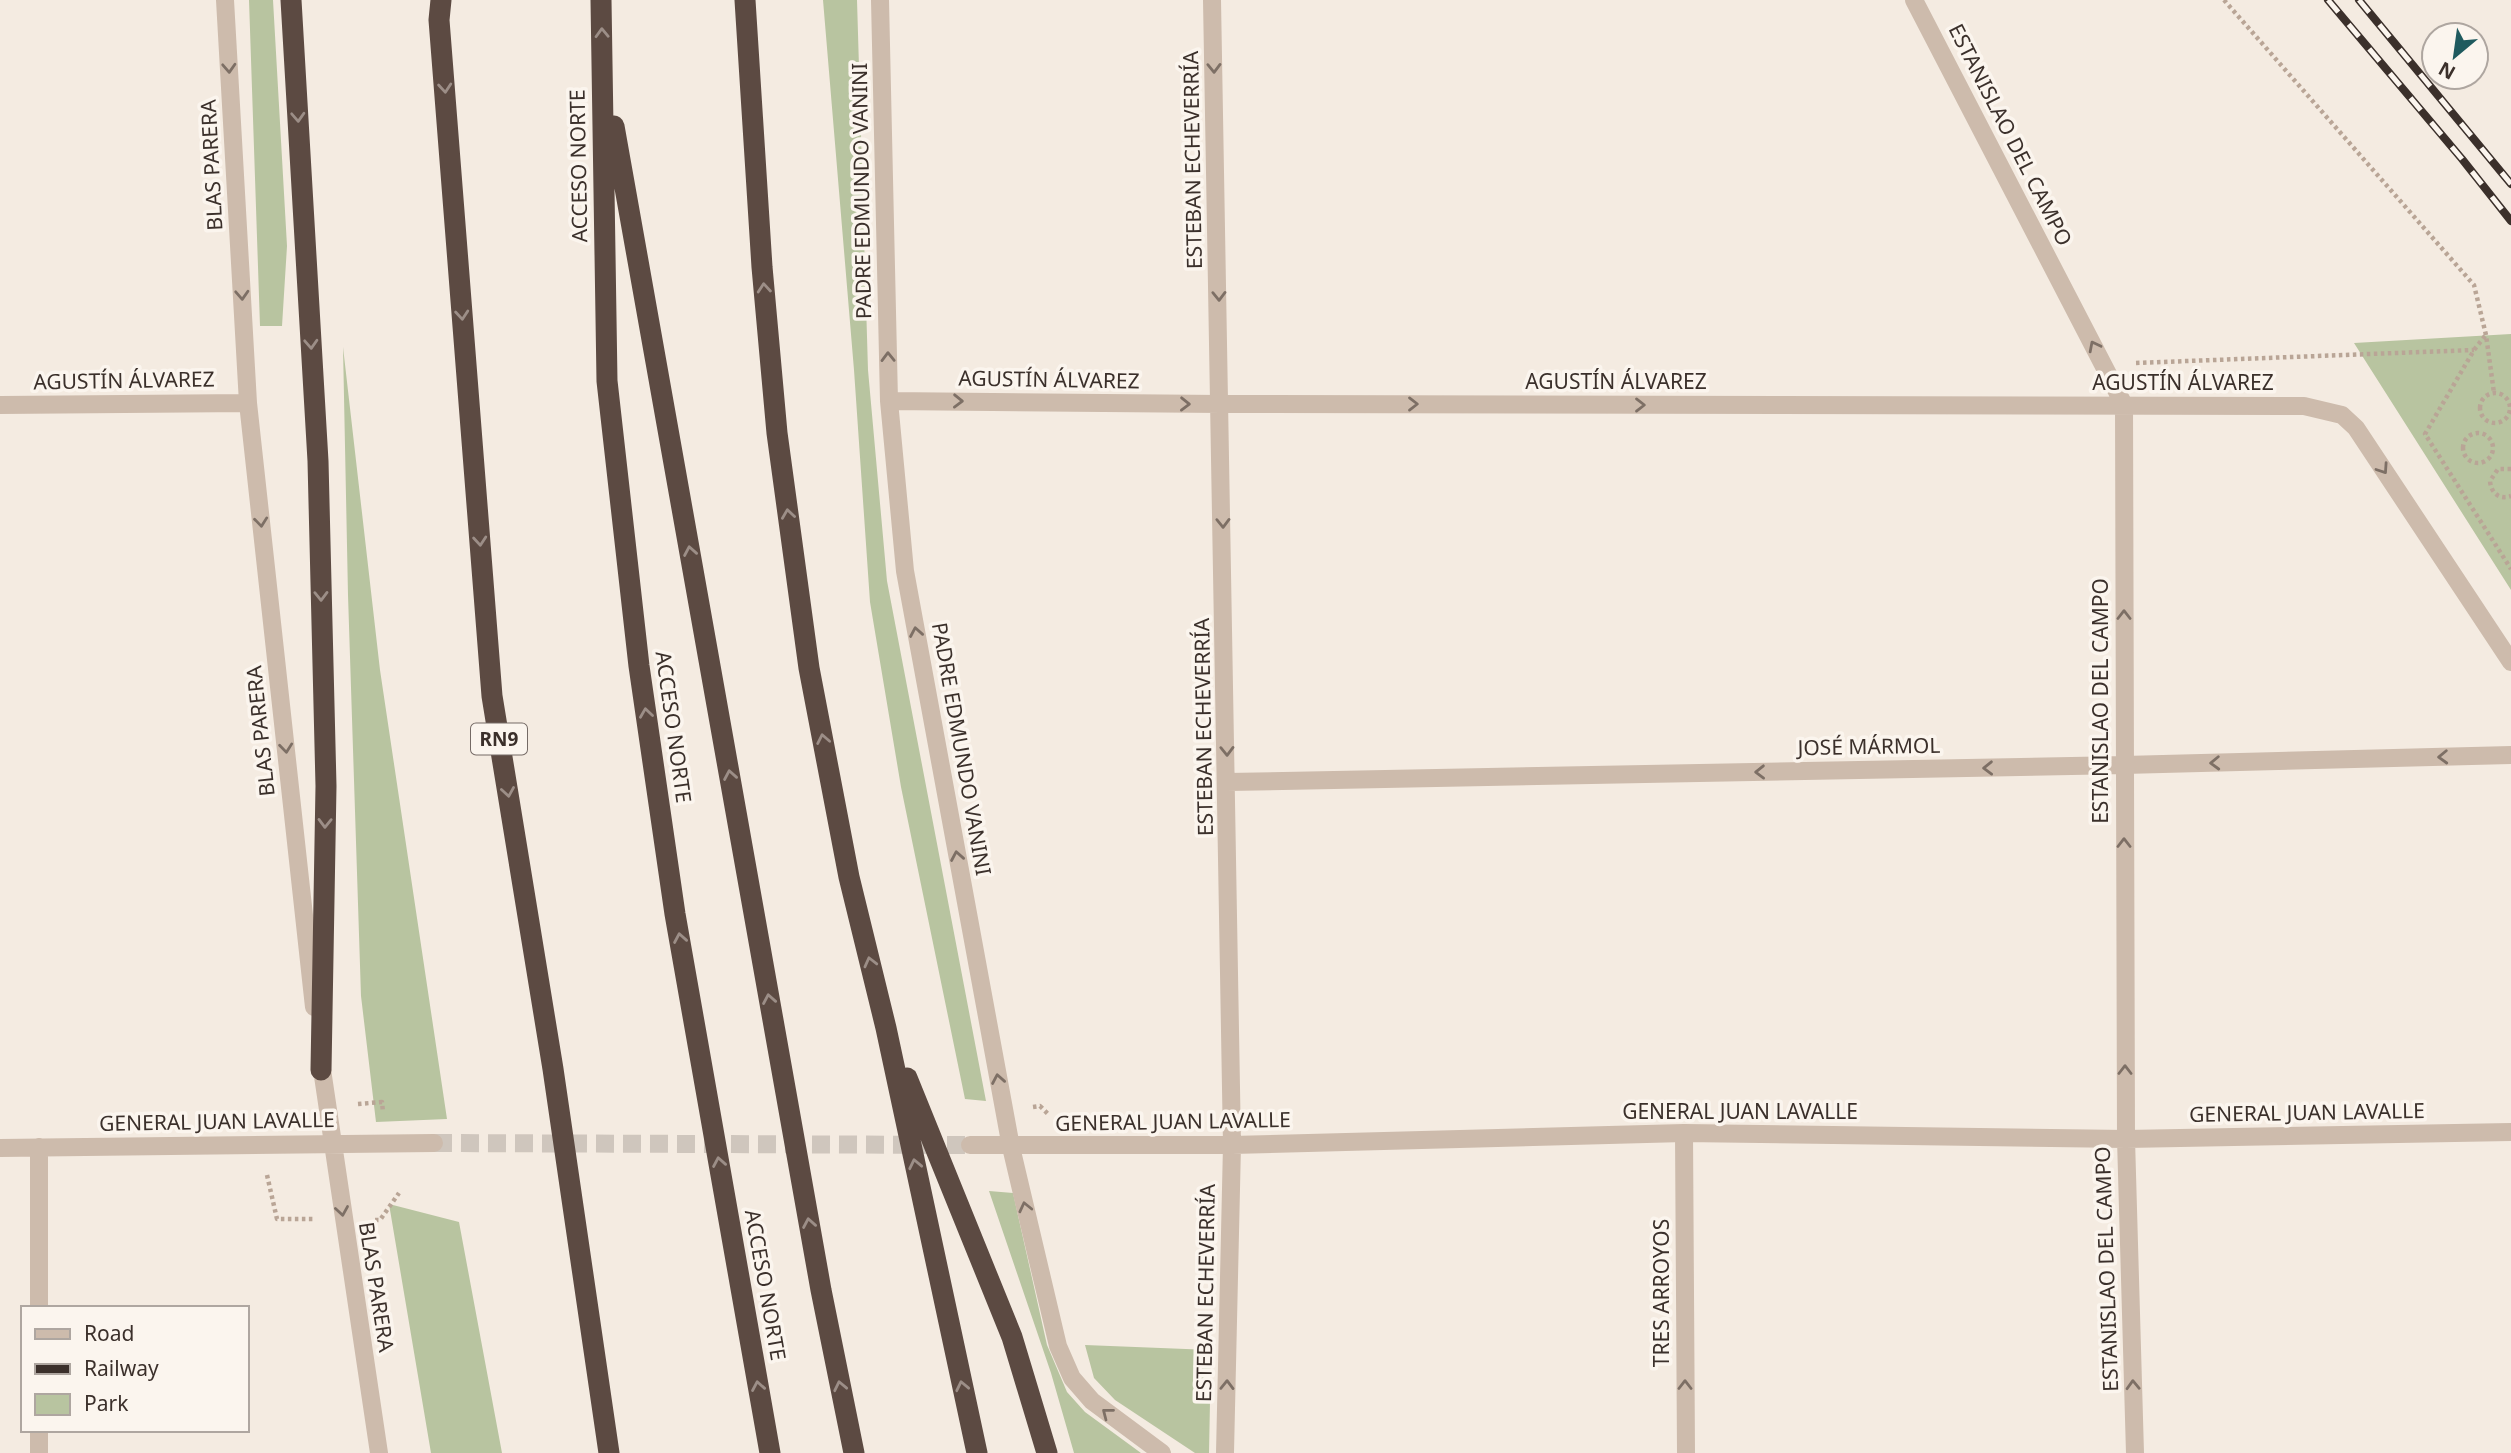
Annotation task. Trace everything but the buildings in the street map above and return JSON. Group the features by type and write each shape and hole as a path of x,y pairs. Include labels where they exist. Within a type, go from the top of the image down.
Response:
{"highway":[{"path":"291,0 318,461 326,786 321,1070"},
{"name":"ACCESO NORTE","path":"601,0 607,381 639,666 676,914 770,1453"},
{"path":"745,0 762,267 777,433 809,668 846,864 886,1028 977,1453"},
{"name":"RN9","path":"438,7 492,696 553,1069 609,1453"},
{"path":"603,65 821,1290 854,1453"},
{"path":"886,1028 1012,1337 1047,1453"}],"street":[{"name":"BLAS PARERA","path":"225,0 248,402 321,1070 379,1453"},
{"name":"PADRE EDMUNDO VANINI","path":"880,0 889,401 905,571 1011,1147 1058,1346 1072,1378 1092,1401 1162,1453"},
{"name":"ESTEBAN ECHEVERRÍA","path":"1212,0 1232,1146 1225,1453"},
{"name":"ESTANISLAO DEL CAMPO","path":"1914,0 2124,405 2126,1139 2135,1453"},
{"name":"AGUSTÍN ÁLVAREZ","path":"889,401 2304,406 2342,415 2356,428 2511,662"},
{"name":"AGUSTÍN ÁLVAREZ","path":"0,405 248,402"},
{"name":"JOSÉ MÁRMOL","path":"1227,782 2511,755"},
{"name":"GENERAL JUAN LAVALLE","path":"970,1145 1232,1146 1684,1133 2126,1139 2511,1132"},
{"name":"TRES ARROYOS","path":"1684,1133 1686,1453"},
{"name":"GENERAL JUAN LAVALLE","path":"0,1148 434,1143"},
{"path":"39,1147 39,1306"},
{"path":"39,1432 39,1453"}],"path":[{"path":"2224,0 2474,285 2486,335 2494,393"},
{"path":"2486,335 2474,350 2425,434 2511,569"},
{"path":"2103,364 2474,350"},
{"path":"2494,393 2504,396 2510,408 2504,420 2490,423 2482,416 2480,406 2484,397 2494,393"},
{"path":"2485,435 2490,423"},
{"path":"2477,433 2490,439 2494,448 2488,460 2474,462 2465,456 2463,451 2468,437 2477,433"},
{"path":"2488,460 2494,472"},
{"path":"2511,469 2504,467 2494,472 2490,481 2491,490 2500,497 2511,496"}],"green space":[{"path":"249,0 273,0 287,246 282,326 260,326"},
{"path":"823,0 857,0 868,370 887,581 986,1101 965,1099 901,787 870,602 854,370"},
{"path":"2511,334 2511,590 2354,343"},
{"path":"343,347 380,670 447,1119 376,1122 361,996"},
{"path":"989,1191 1013,1193 1047,1345 1067,1392 1085,1412 1141,1453 1074,1453 1051,1373"},
{"path":"389,1204 459,1222 502,1453 431,1453"},
{"path":"1085,1345 1211,1350 1209,1453 1195,1453 1115,1400 1094,1378"}],"tunnel":[{"path":"434,1143 970,1145"}],"railway":[{"path":"2328,0 2511,221"},
{"path":"2359,0 2511,184"}]}
